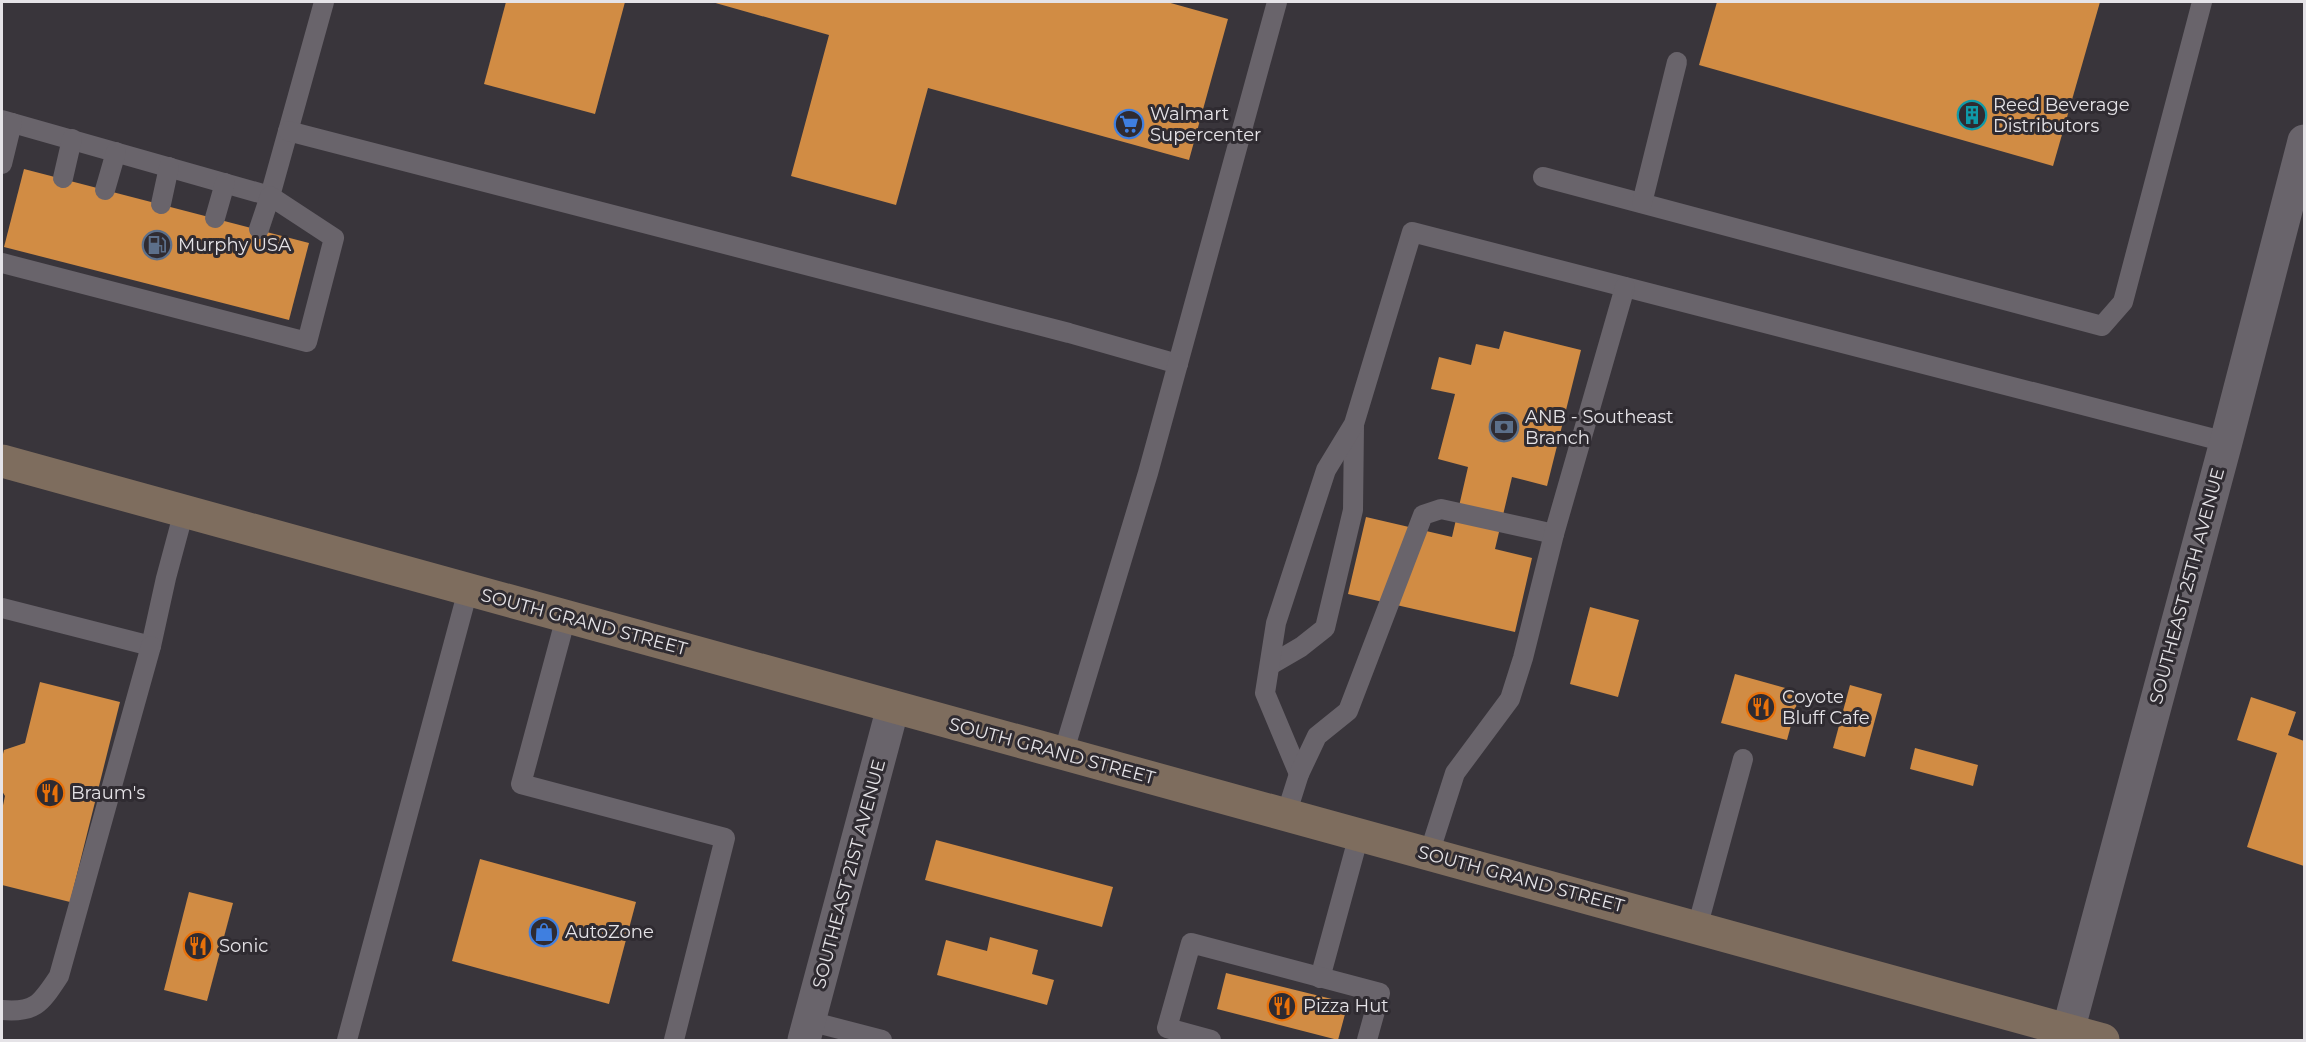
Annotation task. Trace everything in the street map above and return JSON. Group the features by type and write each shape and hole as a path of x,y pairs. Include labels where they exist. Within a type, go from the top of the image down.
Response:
{"main road":[{"name":"SOUTH GRAND STREET","path":"2,461 2103,1041"}],"street":[{"name":"SOUTHEAST 25TH AVENUE","path":"2068,1031 2304,141"},
{"name":"SOUTHEAST 21ST AVENUE","path":"807,1031 893,708"}],"lane":[{"path":"260,230 324,2"},
{"path":"1064,754 1148,473 1277,2"},
{"path":"1543,177 2102,326 2123,302 2202,2"},
{"path":"1642,203 1677,62"},
{"path":"2,164 7,121 270,196 334,238 307,342 235,315 194,304 39,264 2,263"},
{"path":"288,131 1059,330 1178,364"},
{"path":"63,178 72,139"},
{"path":"105,190 116,152"},
{"path":"161,204 170,167"},
{"path":"215,218 225,183"},
{"path":"1299,774 1265,693 1276,623 1326,470 1354,424 1412,232 2226,442"},
{"path":"1429,854 1455,773 1510,699 1523,658 1554,534 1625,287"},
{"path":"1270,665 1301,647 1325,628 1353,510 1354,424"},
{"path":"1286,815 1299,774 1317,736 1348,711 1423,515 1441,510 1554,534"},
{"path":"2,1010 26,1010 42,1001 59,976 151,646 184,511"},
{"path":"347,1041 468,590"},
{"path":"2,608 151,646"},
{"path":"566,617 521,784 725,838 674,1041"},
{"path":"1697,928 1743,759"},
{"path":"1320,978 1359,835"},
{"path":"1210,1041 1167,1028 1191,943 1380,993 1367,1041"},
{"path":"807,1031 882,1041"}],"building":[{"path":"506,2 625,2 595,114 484,84"},
{"name":"Walmart Supercenter","path":"712,2 1167,2 1228,19 1189,160 928,88 896,205 791,176 829,35"},
{"name":"Reed Beverage Distributors","path":"1717,2 2100,2 2053,166 1699,65"},
{"name":"Murphy USA","path":"24,169 309,243 289,320 4,247"},
{"path":"1504,331 1581,350 1547,486 1512,477 1495,549 1532,558 1515,632 1348,594 1366,517 1452,537 1468,467 1438,459 1455,394 1431,389 1439,357 1471,365 1476,344 1499,349"},
{"path":"1590,607 1639,620 1618,697 1570,684"},
{"name":"Coyote Bluff Cafe","path":"1735,674 1800,692 1787,740 1721,723"},
{"name":"Braum's","path":"40,682 120,702 70,902 2,885 2,810 5,796 2,791 2,758 4,750 25,743"},
{"path":"1850,685 1882,694 1865,757 1833,748"},
{"path":"2251,697 2296,712 2288,735 2304,741 2304,866 2247,847 2277,753 2237,740"},
{"path":"1915,748 1978,765 1973,786 1910,769"},
{"path":"936,840 1113,887 1102,927 925,880"},
{"name":"AutoZone","path":"480,859 636,902 609,1004 452,961"},
{"name":"Sonic","path":"189,892 233,903 207,1001 164,990"},
{"path":"990,937 1038,950 1032,974 1054,980 1047,1005 937,975 946,940 987,951"},
{"name":"Pizza Hut","path":"1226,973 1348,1003 1338,1040 1217,1009"}],"place":[{"name":"Reed Beverage Distributors","path":"1972,115"},
{"name":"Walmart Supercenter","path":"1129,124"},
{"name":"Murphy USA","path":"157,245"},
{"name":"ANB - Southeast Branch","path":"1504,427"},
{"name":"Coyote Bluff Cafe","path":"1761,707"},
{"name":"Braum's","path":"50,793"},
{"name":"AutoZone","path":"544,932"},
{"name":"Sonic","path":"198,946"},
{"name":"Pizza Hut","path":"1282,1006"}]}
